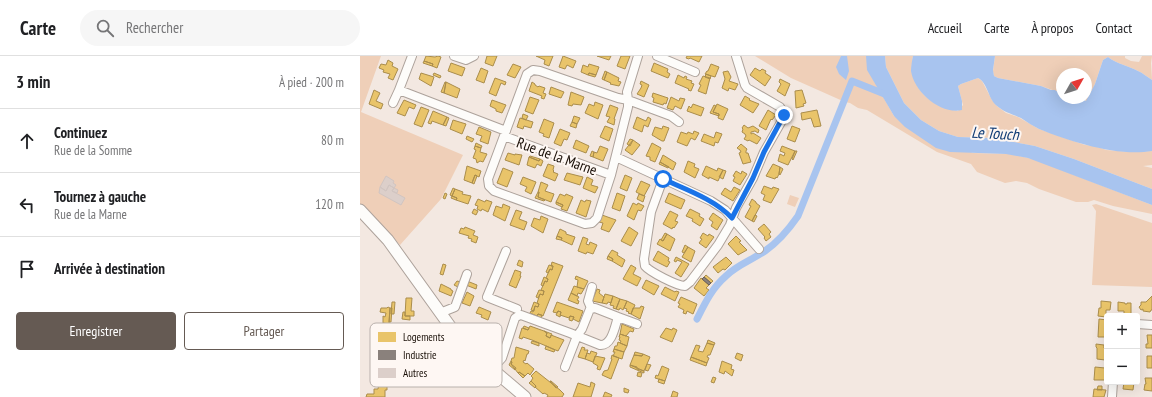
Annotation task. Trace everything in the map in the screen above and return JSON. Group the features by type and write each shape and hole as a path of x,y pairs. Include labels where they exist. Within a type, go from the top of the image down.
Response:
{"main road":[{"path":"360,210 388,240 448,323"},
{"path":"502,377 525,397"}],"street":[{"path":"393,102 412,56"},
{"path":"454,56 466,60 474,56"},
{"path":"638,56 627,92 628,100 628,107 616,157 595,221 589,224 578,222 494,191 489,186 488,179 527,74 533,70 540,70 618,98 628,100 671,116 679,122"},
{"path":"657,56 695,72"},
{"path":"663,179 651,212 644,259 645,266 649,270 679,285 685,286 690,282 718,245 784,115 780,107 747,88 736,56"},
{"name":"Rue de la Marne","path":"399,90 505,134 611,175"},
{"path":"616,157 711,201 725,210 759,249"},
{"path":"506,250 487,297 518,312 600,345 606,345 610,340 618,317"},
{"path":"440,313 455,307 467,274"},
{"path":"565,367 577,336 582,329 591,308 588,301 592,287"},
{"path":"591,308 637,324"},
{"path":"502,358 511,338 515,318 518,312"},
{"path":"1140,324 1152,325"},
{"path":"1112,397 1113,385"}],"shaded area":[{"path":"360,56 381,56 361,112 463,155 441,199 400,245 366,208 360,205"},
{"path":"755,56 868,56 869,72 894,116 973,153 1010,154 1033,159 1152,205 1152,214 1113,206 1094,200 1088,202 1076,202 1039,189 1027,183 1016,181 1005,183 977,172 971,164 937,152 867,110 858,108 850,103 791,78"},
{"path":"885,56 913,56 913,76 917,85 930,100 948,109 958,111 963,105 958,86 978,78 982,81 992,100 997,106 1006,113 1018,117 1039,129 1085,145 1096,146 1106,150 1131,152 1152,151 1152,165 1143,166 1152,168 1152,189 1074,159 1035,146 992,138 958,137 939,131 921,120 904,103 886,67"},
{"path":"995,56 1125,56 1125,58 1131,61 1139,62 1142,56 1152,56 1152,80 1140,72 1108,57 1103,60 1092,90 1092,68 1056,68 1056,91 1041,86 998,78 994,76 993,71"},
{"path":"790,195 799,198 795,207 787,204"},
{"path":"1096,204 1152,223 1152,287 1092,285 1096,211 1092,205"}],"water":[{"path":"841,56 847,56 849,71 846,80 839,74 836,67"},
{"path":"866,56 885,56 886,67 904,103 921,120 939,131 958,137 992,138 1035,146 1074,159 1152,189 1152,205 1028,158 1006,154 950,152 936,148 905,127 894,116 867,70"},
{"path":"913,56 995,56 993,70 994,76 998,78 1055,90 1056,104 1092,104 1092,90 1103,60 1108,57 1140,72 1152,80 1152,151 1125,152 1110,150 1066,139 1039,129 997,106 984,84 978,78 958,86 962,101 962,110 954,111 946,109 930,100 917,87 911,71"}],"building: Logements":[{"path":"426,56 441,57 437,68 432,66 433,64 424,61"},
{"path":"487,56 497,56 493,66 485,63"},
{"path":"536,56 553,56 549,66 544,64 545,60"},
{"path":"563,56 576,61 573,68 567,65 565,69 559,67"},
{"path":"597,56 611,56 609,60"},
{"path":"621,56 630,56 625,69 617,66"},
{"path":"687,56 702,56 699,62 686,58"},
{"path":"388,60 393,63 392,66 398,69 393,80 388,78 390,74 383,72 384,70 379,68 381,64 386,65"},
{"path":"424,61 433,64 432,66 423,63"},
{"path":"451,63 465,68 462,76 448,71"},
{"path":"654,63 668,69 667,72 670,74 668,78 651,71"},
{"path":"513,64 521,67 515,78 507,75"},
{"path":"589,64 599,67 596,75 589,73 588,75 581,72 583,65 588,67"},
{"path":"711,64 719,67 715,77 705,74"},
{"path":"481,68 488,71 484,83 476,80"},
{"path":"755,68 760,71 762,69 766,71 765,73 771,77 765,86 750,75"},
{"path":"605,71 607,72 604,80 602,79"},
{"path":"728,71 731,77 729,81 738,84 735,90 729,88 728,91 722,88 725,79 723,72"},
{"path":"607,72 619,78 618,81 621,82 619,86 610,84 611,83 604,80"},
{"path":"421,73 434,77 431,86 419,79"},
{"path":"434,73 441,76 440,78 433,75"},
{"path":"589,73 596,75 595,77 588,75"},
{"path":"706,74 711,76 710,79 705,77"},
{"path":"678,75 684,78 685,76 687,77 686,79 692,81 691,83 694,84 691,91 675,83"},
{"path":"703,76 710,78 706,94 698,91 701,85 699,84"},
{"path":"495,78 506,82 505,85 501,83 496,96 489,93"},
{"path":"780,79 790,84 785,96 777,91 781,84 779,82"},
{"path":"641,81 649,85 644,97 637,94 642,85 640,84"},
{"path":"446,82 444,93 441,92"},
{"path":"446,82 460,89 457,98 444,93"},
{"path":"532,82 538,87 545,88 543,93 546,94 544,99 541,98 542,96 529,91"},
{"path":"551,87 564,92 561,98 549,94"},
{"path":"374,90 380,93 376,101 383,104 381,109 369,104"},
{"path":"802,90 806,103 803,104 804,106 796,108 795,91"},
{"path":"571,92 584,97 581,105 568,105"},
{"path":"653,93 668,98 666,104 664,103 663,105 653,102"},
{"path":"745,96 750,99 749,100 759,104 753,113 740,105"},
{"path":"530,97 539,100 533,114 525,111"},
{"path":"671,97 679,101 680,98 685,99 681,109 675,106 673,110 667,108"},
{"path":"404,100 416,105 414,109 409,107 405,116 397,113"},
{"path":"492,100 506,105 502,113 496,111 496,109 490,106"},
{"path":"595,102 603,105 598,119 585,113 589,104 594,106"},
{"path":"693,104 704,108 701,116 687,111 689,106 691,108"},
{"path":"717,104 728,109 723,120 718,118 719,114 713,112"},
{"path":"610,105 618,108 614,119 614,125 607,122 610,117 606,116"},
{"path":"714,105 716,106 713,112 719,114 719,116 710,113"},
{"path":"421,107 429,110 422,127 414,124"},
{"path":"768,110 776,115 772,120 771,119 766,130 759,126"},
{"path":"817,110 821,126 814,127 811,118 802,120 801,113"},
{"path":"433,111 447,117 443,125 432,121 431,124 428,123"},
{"path":"523,114 528,116 526,120 522,118"},
{"path":"574,116 580,118 577,124 572,122"},
{"path":"447,117 449,118 446,126 443,125"},
{"path":"637,117 646,121 648,117 651,119 648,127 644,125 642,132 633,128"},
{"path":"520,118 533,122 531,128 524,126 523,129 517,127"},
{"path":"544,119 554,123 549,138 543,136 544,134 539,132"},
{"path":"453,120 466,124 462,134 450,129"},
{"path":"572,122 577,124 576,128 570,126"},
{"path":"744,125 748,128 753,126 759,130 758,133 755,131 751,132 751,134 753,133 761,138 757,144 744,139 746,136 742,132 742,128"},
{"path":"605,126 613,129 609,141 600,137"},
{"path":"663,126 669,128 664,141 662,141 652,135 655,127 662,129"},
{"path":"792,126 800,129 795,142 787,139"},
{"path":"479,127 491,132 488,144 480,141 482,136 476,134"},
{"path":"560,129 570,133 567,140 564,139 561,146 554,143"},
{"path":"694,131 699,133 695,140 691,138 687,146 677,142 681,132 693,134"},
{"path":"716,132 722,134 718,143 715,142 714,146 701,141 704,134 714,138"},
{"path":"467,136 474,139 472,142 466,139"},
{"path":"630,139 633,140 630,146 627,144"},
{"path":"576,140 589,146 586,153 573,148"},
{"path":"633,140 640,145 632,155 625,150"},
{"path":"476,143 482,146 481,148 475,146"},
{"path":"652,143 661,148 655,162 650,160 650,157 646,156"},
{"path":"741,144 747,149 746,153 748,153 751,162 743,164 739,153 741,152 737,148"},
{"path":"475,146 481,148 480,152 487,154 483,162 480,161 477,163 476,159 473,158 476,150 474,149"},
{"path":"600,146 608,149 603,161 593,157 594,152 597,153"},
{"path":"782,146 795,151 788,165 778,161 780,154 784,156 785,153 780,151"},
{"path":"592,151 594,152 593,157 590,156"},
{"path":"795,151 797,151 793,160 792,159"},
{"path":"508,153 522,155 519,165 505,160"},
{"path":"663,155 676,163 673,170 660,162"},
{"path":"529,157 540,159 539,161"},
{"path":"529,157 543,161 541,166 537,164 535,168 527,165"},
{"path":"688,161 695,164 694,167 699,169 695,178 684,172"},
{"path":"660,162 669,167 668,168 659,164"},
{"path":"548,164 554,166 553,172 558,174 555,181 543,176"},
{"path":"773,164 780,167 779,174 775,179 766,176"},
{"path":"467,166 481,171 479,177 475,175 472,183 464,180"},
{"path":"706,166 717,171 718,168 723,170 718,181 709,177 709,179 702,175"},
{"path":"780,167 783,169 780,175 779,174"},
{"path":"503,168 513,172 507,187 497,183"},
{"path":"723,170 726,171 723,179 719,177"},
{"path":"736,171 741,174 742,171 747,174 740,185 733,181 735,177 733,176"},
{"path":"567,173 583,177 580,185 564,180"},
{"path":"475,175 477,176 474,184 472,183"},
{"path":"625,175 632,178 627,191 620,188"},
{"path":"523,177 536,182 531,194 525,191 527,187 520,184"},
{"path":"587,177 593,180 591,185 598,187 595,193 583,188"},
{"path":"641,181 650,185 644,196 636,192"},
{"path":"541,182 548,185 545,191 554,194 551,202 538,197"},
{"path":"764,186 772,189 773,187 779,189 771,203 763,200 765,195 761,193"},
{"path":"734,187 740,190 733,201 721,194 725,188 731,192"},
{"path":"453,188 455,189 452,196 450,195"},
{"path":"455,189 463,192 462,194 471,196 468,204 456,200 457,198 452,196"},
{"path":"538,192 538,197 545,200 544,201 535,198"},
{"path":"445,193 447,194 445,199 443,198"},
{"path":"617,193 625,196 620,211 612,208"},
{"path":"669,193 685,200 681,209 665,202"},
{"path":"560,194 565,196 566,194 573,197 567,211 561,209 563,205 556,202"},
{"path":"639,194 645,196 643,202 637,199"},
{"path":"452,196 457,198 456,200 451,198"},
{"path":"478,199 485,202 486,200 492,202 488,212 482,209 481,211 477,209 478,206 475,205"},
{"path":"752,199 760,206 752,221 745,217 751,206 749,205"},
{"path":"581,200 585,202 586,200 591,201 586,217 576,213"},
{"path":"556,202 563,205 562,207 556,204"},
{"path":"633,203 637,205 638,203 644,206 641,211 638,210 634,220 627,216"},
{"path":"503,204 510,207 505,221 493,215 496,206 502,208"},
{"path":"474,209 478,211 476,215 472,213"},
{"path":"690,209 700,214 699,216 704,219 700,226 692,221 693,219 686,216"},
{"path":"516,210 522,212 519,219 527,222 524,230 510,225"},
{"path":"670,211 678,215 675,221 678,222 672,229 663,224"},
{"path":"713,213 723,220 717,230 711,226 713,222 709,219"},
{"path":"602,215 616,220 609,232 601,229 603,223 599,222"},
{"path":"755,215 757,216 754,222 752,221"},
{"path":"541,216 548,219 543,233 531,226 534,218 540,220"},
{"path":"764,224 771,232 769,234 771,237 766,241 764,238 765,237 758,229"},
{"path":"465,227 475,231 473,235 478,237 476,243 471,241 472,239 468,238 469,236 459,233 461,228 464,229"},
{"path":"629,227 638,233 631,246 621,241"},
{"path":"560,229 566,232 566,234 575,237 572,245 561,240 562,238 557,236"},
{"path":"665,233 667,234 663,241 661,240"},
{"path":"703,233 714,237 706,248 699,243 702,239 700,238"},
{"path":"667,234 675,239 670,251 657,244 660,239 663,241"},
{"path":"557,236 562,238 561,240 556,239"},
{"path":"736,236 741,241 739,242 747,250 738,255 728,244"},
{"path":"583,237 588,239 586,244 589,245 590,242 597,245 593,254 587,252 586,254 578,251"},
{"path":"685,245 688,247 684,253 682,252"},
{"path":"688,247 695,251 691,262 682,257"},
{"path":"612,250 618,253 617,255 625,260 622,267 612,261 613,259 608,256"},
{"path":"658,251 669,258 668,261 670,262 667,267 653,260"},
{"path":"608,256 613,259 612,261 607,259"},
{"path":"676,257 689,264 681,277 675,273 682,262 677,260 676,262 674,261"},
{"path":"726,257 732,263 725,270 723,269 718,273 713,267"},
{"path":"519,260 523,262 522,267 517,265"},
{"path":"552,262 563,266 543,316 538,314 537,316 530,313 531,311 533,312 535,306 538,307 539,304 537,303 540,294 543,295 544,291 541,290 545,281 547,282 548,279 546,278 550,269 552,270"},
{"path":"443,264 446,265 443,275 440,274"},
{"path":"549,265 553,266 552,270 550,269 548,273 546,272"},
{"path":"631,265 636,268 633,274 641,278 637,286 623,279"},
{"path":"515,270 521,272 516,288 509,285"},
{"path":"706,275 713,281 711,283 704,277"},
{"path":"576,276 588,281 584,289 577,287 578,280 575,279"},
{"path":"544,277 548,279 547,282 545,281 543,286 541,285"},
{"path":"701,278 709,285 706,288 709,290 704,296 694,288"},
{"path":"646,280 659,286 654,295 642,288"},
{"path":"457,281 461,282 458,287 454,285"},
{"path":"467,281 477,285 476,289 466,285"},
{"path":"441,284 453,291 451,296 439,291"},
{"path":"574,286 584,289 581,294 578,293 577,296 571,293"},
{"path":"665,287 675,292 679,292 675,301 661,294"},
{"path":"597,289 600,290 599,293 604,297 602,303 592,301"},
{"path":"539,290 544,291 543,295 540,294 538,298 536,297"},
{"path":"467,292 474,296 470,306 462,303"},
{"path":"571,293 579,297 577,300 579,301 578,304 568,300"},
{"path":"605,294 613,296 611,303 602,303"},
{"path":"613,296 620,299 616,309 613,308 614,306 610,305"},
{"path":"1152,296 1152,310 1150,312 1143,311 1143,309 1141,310 1139,307 1141,302 1146,302"},
{"path":"681,297 697,304 693,314 687,311 686,314 683,313 684,310 678,307"},
{"path":"406,298 412,298 411,311 414,311 414,316 405,316"},
{"path":"620,299 627,301 623,310 620,308 619,310 616,309"},
{"path":"627,301 635,305 631,314 624,308"},
{"path":"1101,301 1111,302 1110,310 1106,310 1104,317 1098,316 1099,308 1101,308"},
{"path":"392,302 395,302 394,314 391,314"},
{"path":"534,302 539,304 538,307 535,306 534,311 531,310"},
{"path":"557,302 583,311 579,322 573,319 574,317 570,316 569,318 560,315 561,312 553,312"},
{"path":"1118,302 1125,304 1131,303 1131,313 1118,311"},
{"path":"641,306 644,307 640,319 631,314 633,308 640,308"},
{"path":"479,307 491,312 488,320 481,317 482,315 476,313"},
{"path":"381,308 390,308 389,323 383,323 383,316 385,317 386,313 380,312"},
{"path":"390,308 392,308 391,322 389,322"},
{"path":"558,311 561,312 560,317 556,315"},
{"path":"403,312 405,312 405,316 410,316 410,320 402,319"},
{"path":"538,314 542,315 541,319 536,317"},
{"path":"570,316 574,317 572,321 569,320"},
{"path":"1099,319 1104,320 1104,337 1098,337"},
{"path":"622,324 634,329 633,332 630,331 626,336 620,334"},
{"path":"524,326 529,328 528,330 523,328"},
{"path":"530,326 544,331 547,333 546,336 550,338 551,335 564,340 558,351 523,337 522,339 519,338 522,328 528,330"},
{"path":"666,328 672,330 673,328 677,330 672,342 660,337"},
{"path":"544,331 552,334 550,338 546,336 547,333"},
{"path":"620,334 629,337 627,346 620,343"},
{"path":"1147,335 1152,335 1152,348 1146,348 1146,344 1148,344"},
{"path":"708,340 715,343 714,345 707,343"},
{"path":"532,341 539,343 539,346 531,343"},
{"path":"618,342 627,346 624,352 614,349"},
{"path":"707,343 714,345 710,355 707,357 709,358 707,363 691,357 696,345 700,346 698,351 703,352"},
{"path":"1096,344 1104,345 1104,360 1097,359"},
{"path":"546,346 555,350 554,352 545,349"},
{"path":"516,347 529,351 525,361 524,360 523,362 526,364 527,363 534,369 530,375 528,373 525,376 519,372 518,373 511,364"},
{"path":"582,347 585,348 584,350 588,350 585,359 578,357"},
{"path":"614,349 624,352 622,359 613,356 615,352 613,352"},
{"path":"591,351 597,353 593,362 585,359 587,353 590,354"},
{"path":"635,352 643,354 642,356 634,355"},
{"path":"737,353 743,355 741,361 735,358"},
{"path":"643,354 650,357 644,371 630,365 634,355 642,356"},
{"path":"612,355 619,358 611,379 602,375 604,371 608,370"},
{"path":"595,356 605,358 600,370 597,369 598,366 593,363"},
{"path":"1147,356 1152,356 1152,368 1147,368"},
{"path":"691,357 707,363 706,366 690,360"},
{"path":"511,361 511,364 516,368 515,370 509,365"},
{"path":"722,361 732,365 731,369 734,370 732,376 725,371 724,374 719,372"},
{"path":"647,364 651,365 648,371 645,370"},
{"path":"630,365 644,371 644,373 630,367"},
{"path":"662,366 669,369 665,381 655,378 656,375 658,376"},
{"path":"1095,367 1104,368 1104,380 1094,380"},
{"path":"536,371 564,394 562,397 547,397 548,395 543,394 535,387 536,386 531,381 533,378 531,376"},
{"path":"519,372 525,376 523,378 518,373"},
{"path":"638,372 642,373 641,377 637,376"},
{"path":"713,377 716,378 714,383 711,382"},
{"path":"1145,378 1152,378 1152,391 1144,390 1146,384"},
{"path":"659,379 665,381 664,384 658,382"},
{"path":"531,381 536,386 535,388 529,383"},
{"path":"551,381 558,387 556,388"},
{"path":"591,382 595,384 591,397 573,397 578,383 590,387"},
{"path":"1124,385 1134,385 1133,390 1123,389"},
{"path":"1098,386 1102,386 1102,390 1097,390"},
{"path":"378,387 387,387 387,390 385,390 385,397 366,397 367,394 374,394 374,389 378,389"},
{"path":"624,388 629,390 628,393 624,392"},
{"path":"1094,389 1106,390 1104,397 1093,397"},
{"path":"673,391 678,393 677,397 671,397"},
{"path":"605,392 612,395 611,397 603,397"}],"building: Industrie":[{"path":"704,277 711,283 709,285 702,279"}],"building: Autres":[{"path":"386,176 394,181 393,183 396,185 394,188 389,185 386,191 380,187"},
{"path":"389,185 394,188 392,191 405,198 401,205 379,193 380,187 386,191"},
{"path":"394,188 398,190 397,193 392,191"}],"waterway":[{"path":"697,319 709,296 721,281 730,272 774,244 798,216 852,81 887,95"}],"route":[{"path":"663,179 711,201 725,210 732,218 784,115"}],"water label":[{"name":"Le Touch","path":"995,133"}]}
